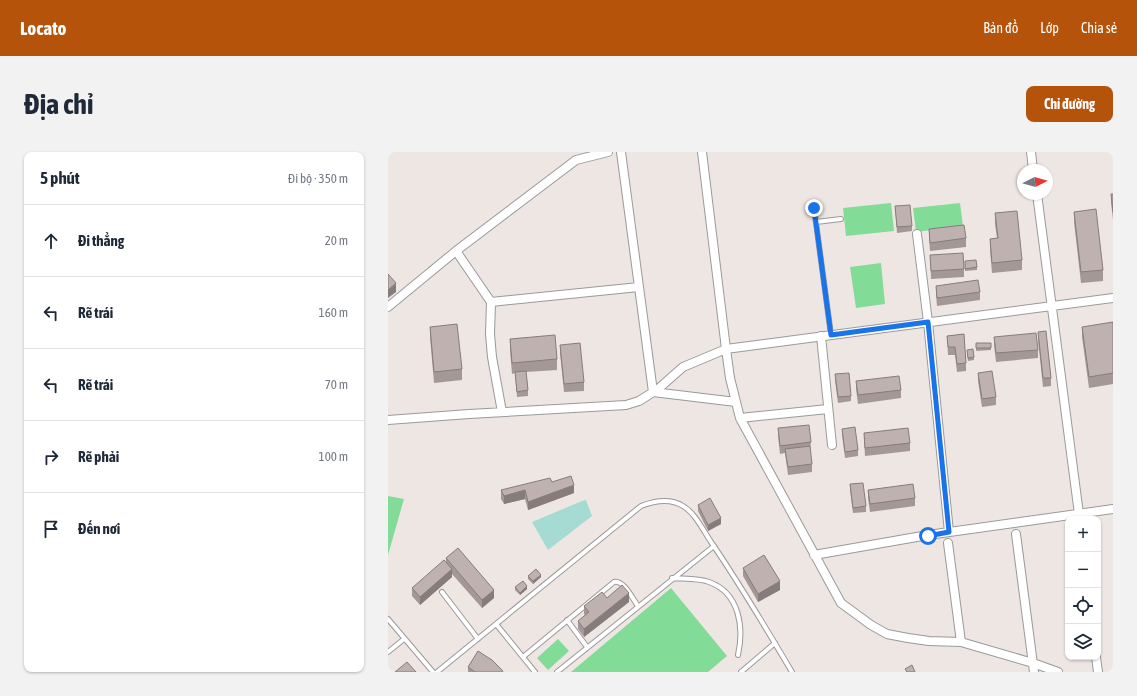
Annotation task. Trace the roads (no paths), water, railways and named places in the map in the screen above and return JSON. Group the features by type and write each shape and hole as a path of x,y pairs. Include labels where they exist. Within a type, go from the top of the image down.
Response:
{"street":[{"path":"388,307 456,251 576,160 608,152"},
{"path":"621,152 653,392"},
{"path":"702,152 730,378 740,418 840,603 870,625 887,634 934,641 961,642 1033,663 1058,672"},
{"path":"1031,152 1032,164"},
{"path":"1037,200 1079,514"},
{"path":"917,234 928,322 949,532"},
{"path":"456,251 491,302 490,334 492,357 502,412"},
{"path":"491,302 639,287"},
{"path":"388,420 626,405 639,401 653,392 683,367 726,349 1113,298"},
{"path":"820,336 832,445"},
{"path":"653,392 736,402"},
{"path":"740,418 828,409"},
{"path":"814,555 949,532 1113,509"},
{"path":"1016,534 1034,672"},
{"path":"948,543 961,642"},
{"path":"1096,660 1098,672"}],"lane":[{"path":"814,208 831,335"},
{"path":"816,222 841,219"},
{"path":"437,672 641,506 651,502 663,501 683,505 697,521 792,672"},
{"path":"557,672 672,578 714,546"},
{"path":"672,578 695,579 708,582 718,587 729,597 734,604 740,619 741,637 738,655"},
{"path":"523,657 614,582 618,581 622,584 638,606"},
{"path":"442,592 478,639"},
{"path":"388,619 433,672"},
{"path":"567,620 587,647"},
{"path":"496,624 535,672"},
{"path":"388,652 404,639"},
{"path":"741,672 775,643"}],"water":[{"path":"586,500 592,516 548,550 532,522"}]}
